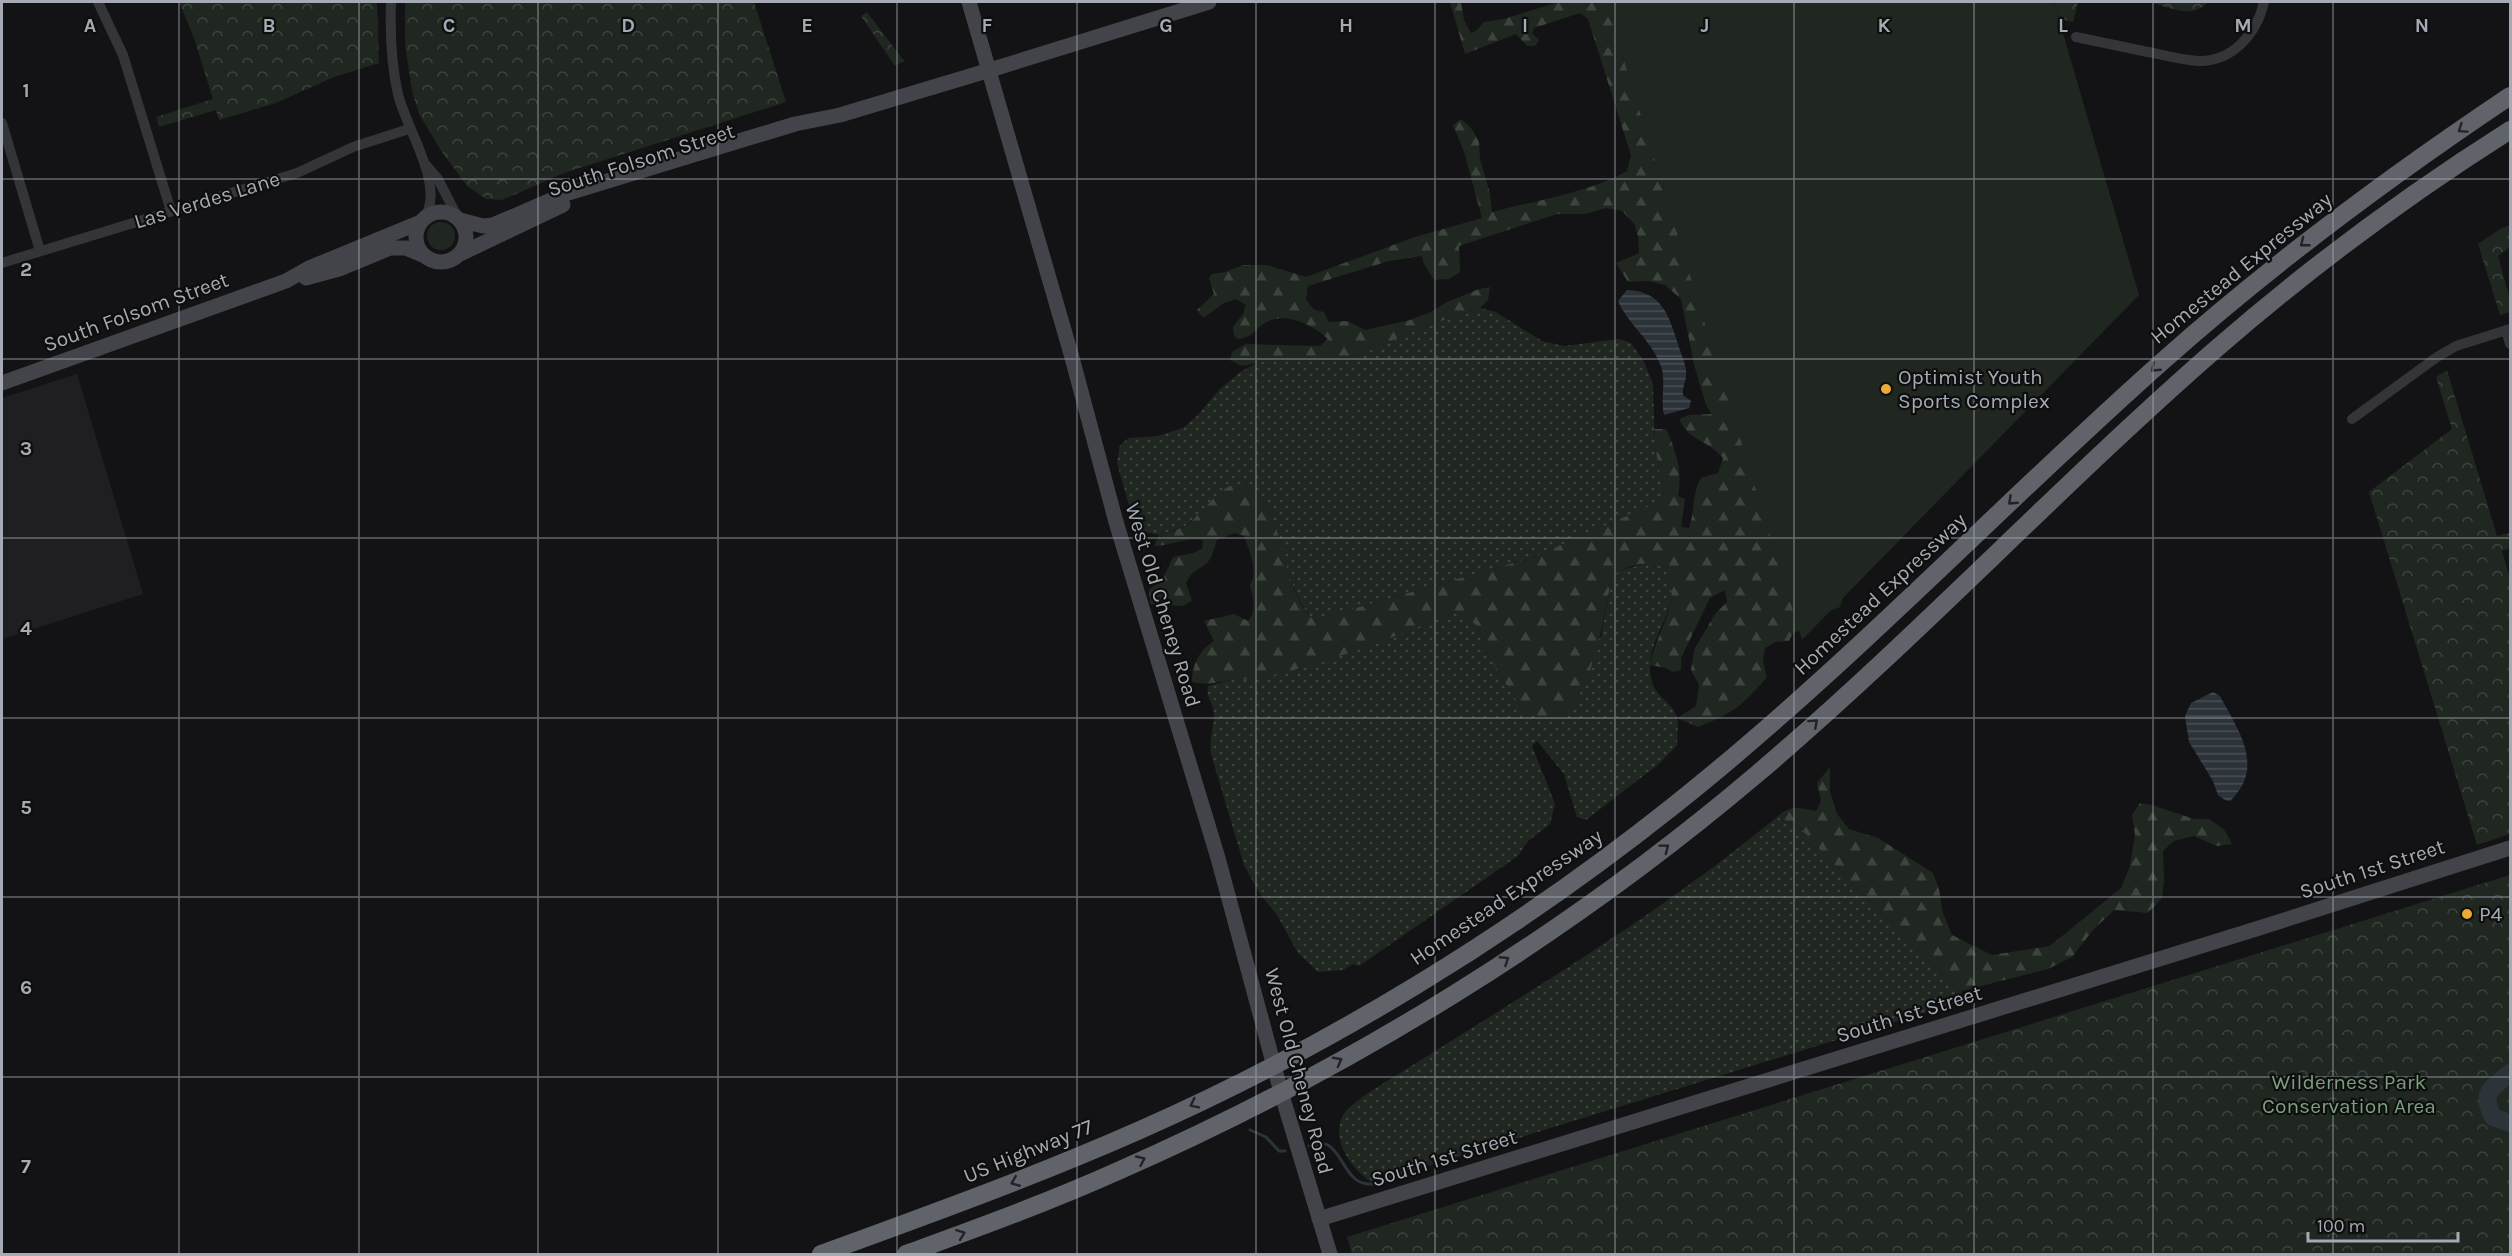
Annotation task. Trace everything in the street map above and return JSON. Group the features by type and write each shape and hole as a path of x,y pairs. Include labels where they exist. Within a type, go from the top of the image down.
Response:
{"highway":[{"name":"Homestead Expressway","path":"1246,1078 1395,998 1451,964 1575,880 1669,810 1805,696 2208,321 2338,216 2511,96"},
{"path":"906,1254 1120,1170 1281,1092 1400,1027 1475,980 1613,887 1756,774 1863,680 2217,349 2360,235 2426,186 2511,130"},
{"name":"US Highway 77","path":"821,1254 1078,1156 1145,1128 1246,1078"}],"street":[{"path":"98,2 123,55 171,211"},
{"path":"391,2 392,59 398,94 409,129 424,162 432,195 429,211 417,229 417,244 426,256 442,262 458,255 466,242 466,234 438,179 424,162"},
{"name":"West Old Cheney Road","path":"969,2 1071,354 1116,522 1218,858 1281,1092 1329,1254"},
{"name":"South Folsom Street","path":"459,219 478,226 493,225 565,194 795,124 840,115 1209,2"},
{"path":"2076,37 2188,60 2214,59 2239,46 2249,35 2264,2"},
{"name":"South Folsom Street","path":"458,255 559,206 799,133 840,115"},
{"path":"2,123 40,251"},
{"name":"Las Verdes Lane","path":"2,263 297,173 353,147 409,129"},
{"path":"423,220 438,212 445,212 459,219"},
{"name":"South Folsom Street","path":"286,281 309,268 423,220"},
{"name":"South Folsom Street","path":"2,383 286,281 339,269 390,248 406,248 426,256"},
{"path":"2352,419 2456,346 2508,329 2511,344"},
{"name":"South 1st Street","path":"1319,1219 2511,848"}],"shaded area":[{"path":"1627,290 1639,291 1656,300 1667,315 1685,365 1683,395 1691,401 1689,408 1664,415 1663,376 1660,364 1651,347 1618,301"},
{"path":"77,374 143,594 2,639 2,398"},
{"path":"2213,692 2220,696 2241,735 2245,748 2246,775 2241,788 2230,801 2218,795 2213,781 2189,742 2185,716 2191,703"}],"green space":[{"path":"179,2 377,2 379,63 334,77 276,103 219,120 216,110 159,127 156,117 213,99 194,38"},
{"path":"405,2 754,2 786,102 564,173 502,200 486,199 467,186 442,152 419,114 412,91 405,45"},
{"path":"1450,2 1461,2 1464,20 1471,33 1484,22 1504,19 1558,2 1635,2 1848,577 1840,607 1820,614 1809,627 1793,633 1789,641 1775,642 1765,648 1763,662 1767,677 1737,708 1698,727 1677,718 1696,706 1699,685 1691,670 1694,650 1715,614 1727,602 1725,590 1710,598 1681,658 1681,670 1673,672 1650,665 1671,602 1669,577 1662,565 1636,565 1612,577 1600,635 1586,682 1576,701 1564,714 1550,720 1523,711 1489,657 1476,625 1458,611 1360,649 1285,672 1256,679 1203,684 1192,682 1197,659 1214,641 1204,621 1234,614 1248,621 1253,613 1254,604 1250,585 1254,573 1252,560 1244,536 1235,533 1217,540 1209,561 1193,572 1189,578 1186,583 1192,601 1182,606 1150,604 1149,590 1163,579 1173,557 1202,549 1203,541 1198,540 1154,546 1159,535 1185,526 1225,489 1236,484 1254,490 1270,510 1293,585 1306,611 1314,620 1534,557 1659,502 1664,495 1655,447 1655,429 1666,429 1676,453 1680,478 1678,496 1685,499 1681,527 1689,528 1696,490 1701,478 1718,473 1723,458 1688,432 1679,419 1689,415 1712,414 1706,405 1694,364 1681,299 1665,285 1648,281 1628,282 1616,263 1639,253 1638,237 1635,225 1622,211 1606,208 1585,214 1557,214 1459,246 1460,272 1449,279 1434,280 1422,256 1389,261 1308,286 1306,299 1314,310 1324,312 1329,322 1348,321 1365,330 1410,320 1431,312 1445,303 1479,289 1490,287 1488,300 1480,308 1426,326 1350,359 1278,359 1242,366 1230,360 1232,352 1246,344 1320,346 1328,339 1314,328 1296,320 1278,318 1262,325 1250,336 1238,339 1234,336 1233,327 1243,314 1246,305 1236,299 1224,303 1203,318 1197,310 1214,294 1209,278 1212,274 1243,265 1267,265 1306,277 1415,237 1482,218 1464,152 1453,125 1461,119 1472,129 1479,142 1480,159 1490,193 1492,212 1596,185 1627,171 1631,155 1588,19 1580,13 1534,28 1532,33 1539,40 1535,46 1527,46 1516,34 1465,54"},
{"name":"Optimist Youth Sports Complex","path":"1606,2 2054,2 2139,295 1802,640"},
{"path":"2054,2 2078,2 2073,22 2059,19"},
{"path":"2147,2 2208,2 2194,11 2179,11"},
{"path":"867,12 904,61 895,66 861,16"},
{"path":"441,222 451,226 455,236 451,246 441,250 431,246 427,236 431,226"},
{"path":"2510,225 2510,247 2498,256 2510,300 2510,312 2500,315 2478,244"},
{"path":"1480,308 1496,312 1542,341 1564,346 1619,339 1631,343 1644,362 1653,384 1655,447 1664,495 1659,503 1534,557 1314,620 1299,600 1269,508 1230,486 1185,526 1159,535 1136,530 1117,463 1120,445 1129,438 1158,436 1183,428 1198,415 1219,390 1240,372 1257,363 1278,359 1350,359 1426,326"},
{"path":"2447,370 2497,536 2510,533 2510,548 2502,551 2510,579 2510,834 2477,845 2369,492 2452,429 2436,377"},
{"path":"1651,562 1662,565 1669,578 1672,591 1650,666 1653,685 1677,717 1677,745 1660,763 1586,820 1577,817 1564,774 1537,741 1532,746 1555,804 1550,824 1527,842 1518,856 1359,966 1353,964 1343,970 1318,972 1298,953 1277,915 1259,893 1244,865 1211,754 1214,714 1208,686 1231,680 1257,678 1458,611 1476,625 1489,657 1523,711 1601,637 1612,577 1618,571"},
{"path":"1830,767 1830,791 1837,814 1849,829 1878,838 1933,873 1939,889 1943,913 1952,935 1992,955 2050,946 2121,888 2130,866 2135,835 2132,815 2140,803 2194,819 2209,819 2224,829 2232,844 2216,846 2194,836 2174,841 2163,851 2162,898 2148,913 2114,910 2093,930 2072,957 2048,969 1962,991 1947,980 1916,945 1874,906 1800,828 1777,817 1791,809 1816,811 1821,801 1817,783"},
{"path":"1777,817 1800,828 1874,906 1916,945 1947,980 1962,991 1959,1002 1373,1183 1351,1162 1341,1144 1339,1134 1343,1115 1354,1103 1628,927 1679,892"},
{"name":"Wilderness Park Conservation Area","path":"2510,875 2510,1254 1352,1254 1347,1237"}],"waterway":[{"path":"2510,1073 2493,1088 2488,1096 2489,1108 2493,1117 2510,1123"},
{"path":"1250,1130 1266,1137 1279,1151 1285,1151"},
{"path":"1309,1146 1328,1145 1355,1179 1368,1184 1379,1183 1413,1170"}],"place":[{"name":"Optimist Youth Sports Complex","path":"1886,389"},
{"name":"P4","path":"2467,914"}]}
